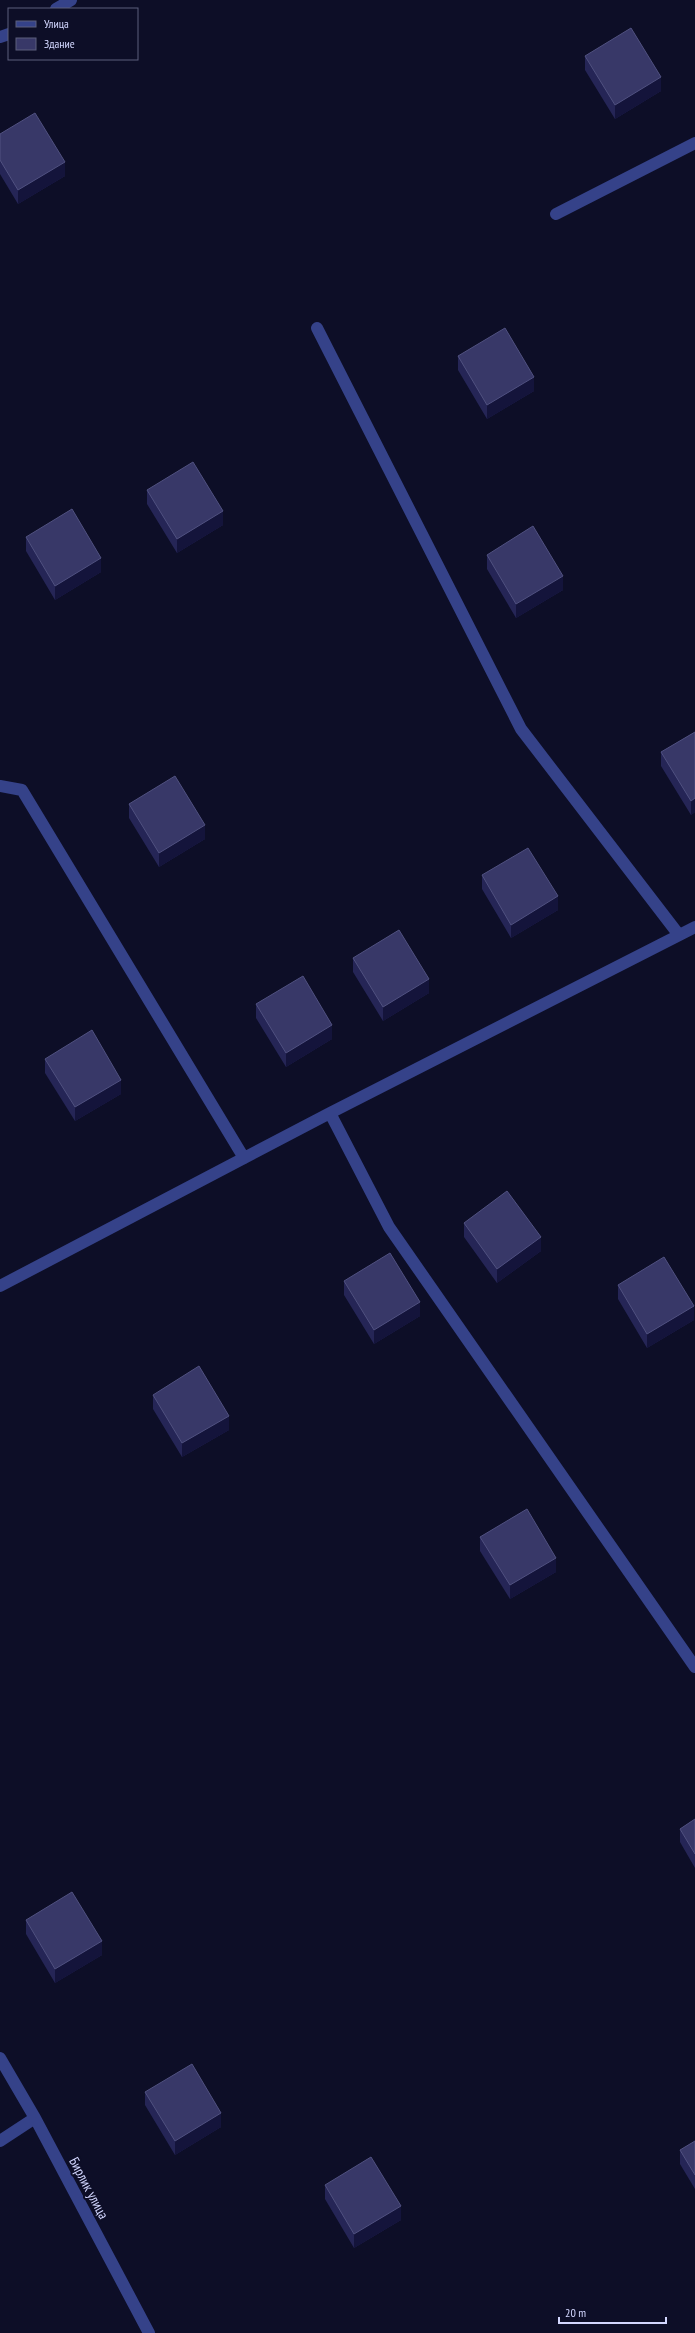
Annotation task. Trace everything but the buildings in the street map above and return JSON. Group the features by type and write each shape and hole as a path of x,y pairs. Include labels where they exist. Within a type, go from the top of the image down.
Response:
{"street":[{"path":"58,8 71,0"},
{"path":"556,214 695,143"},
{"path":"317,328 520,729 679,935"},
{"path":"0,786 22,790 244,1158"},
{"path":"0,1286 330,1112 695,927"},
{"path":"330,1112 389,1227 695,1667"},
{"name":"Бирлик улица","path":"0,2058 35,2118 149,2333"},
{"path":"0,2141 35,2118"}]}
